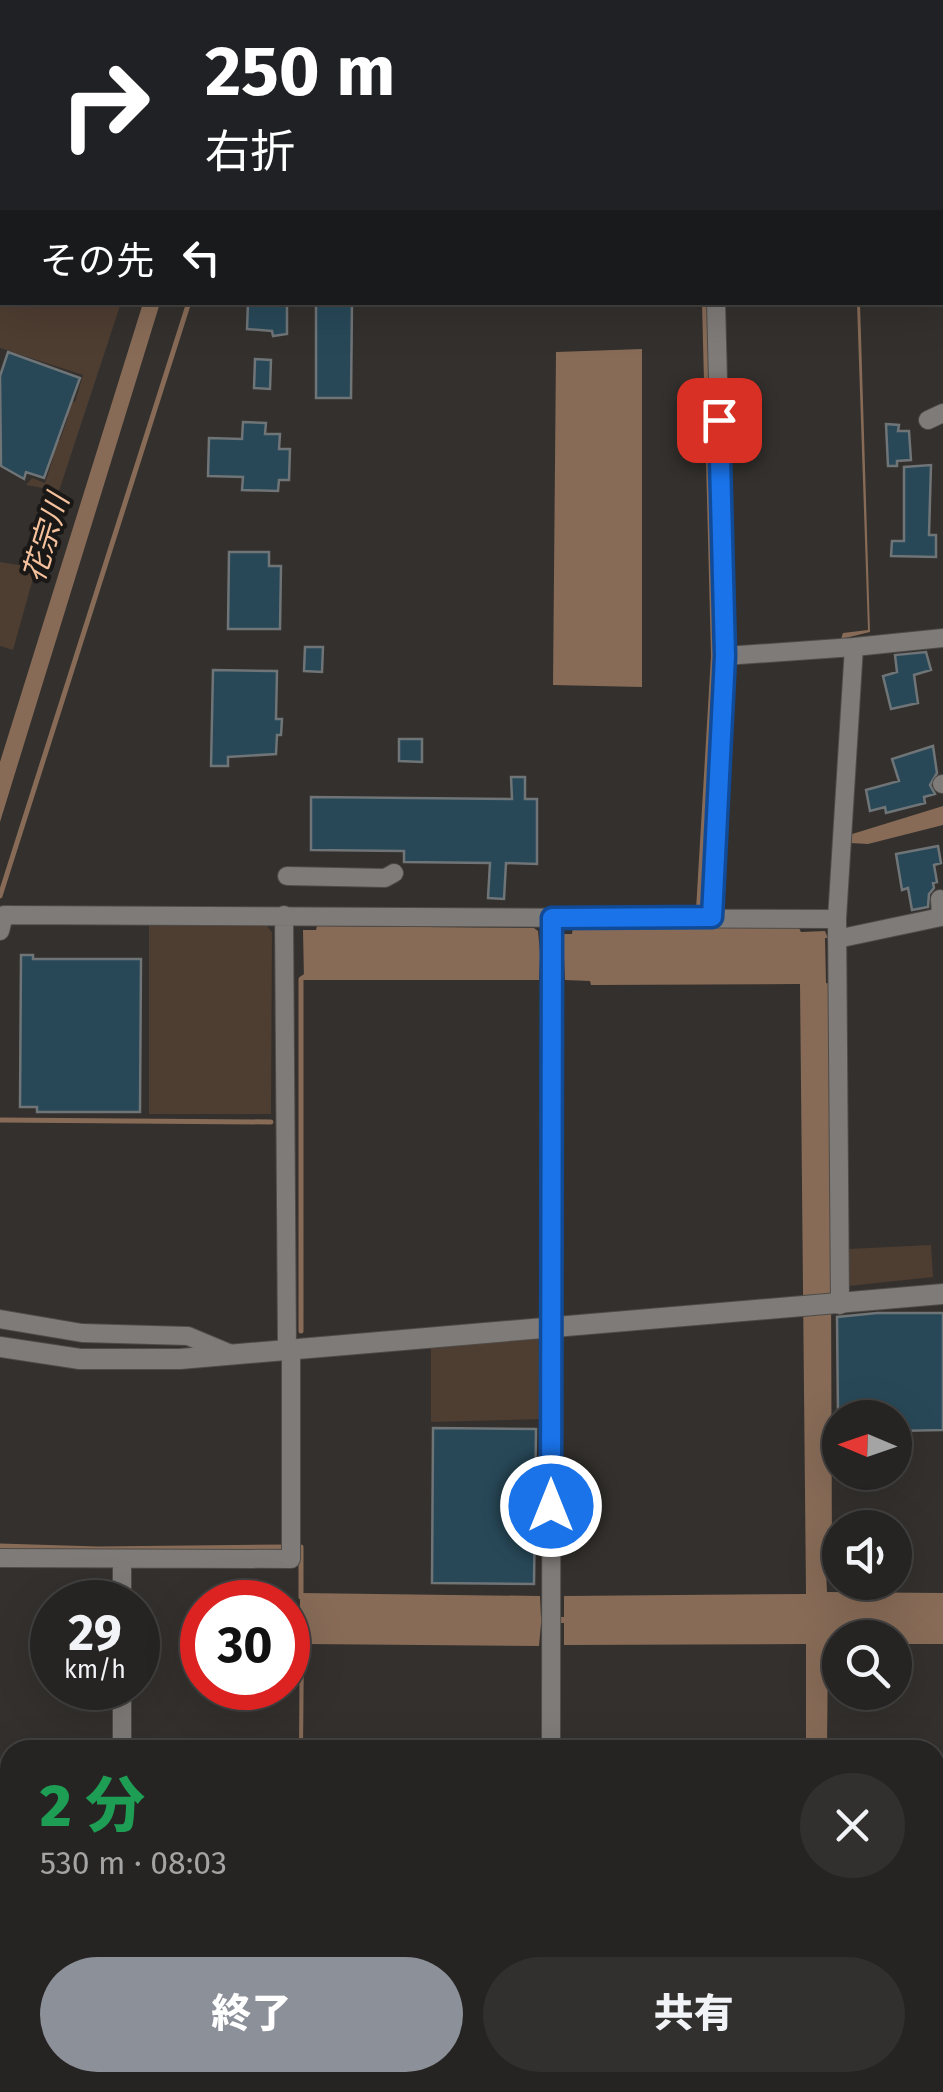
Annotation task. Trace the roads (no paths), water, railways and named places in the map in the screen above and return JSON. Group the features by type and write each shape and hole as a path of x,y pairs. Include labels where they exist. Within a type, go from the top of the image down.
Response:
{"street":[{"path":"712,917 725,656 716,305"},
{"path":"725,656 943,638"},
{"path":"837,1305 837,919 854,647"},
{"path":"287,876 385,878 394,872"},
{"path":"837,939 941,916 940,899"},
{"path":"0,931 4,915 837,919"},
{"path":"0,1558 291,1559 284,915"},
{"path":"551,1740 552,918"},
{"path":"0,1348 110,1360 232,1354 943,1294"},
{"path":"0,1319 82,1333 188,1336 232,1354"},
{"path":"122,1558 122,1580"},
{"path":"122,1710 122,1740"}],"waterway":[{"path":"0,896 188,305"},
{"path":"301,1331 304,977"},
{"path":"0,1120 271,1122"},
{"path":"0,1546 286,1547"},
{"path":"297,1547 301,1547 301,1580"}],"water label":[{"name":"花宗川","path":"46,538"}]}
